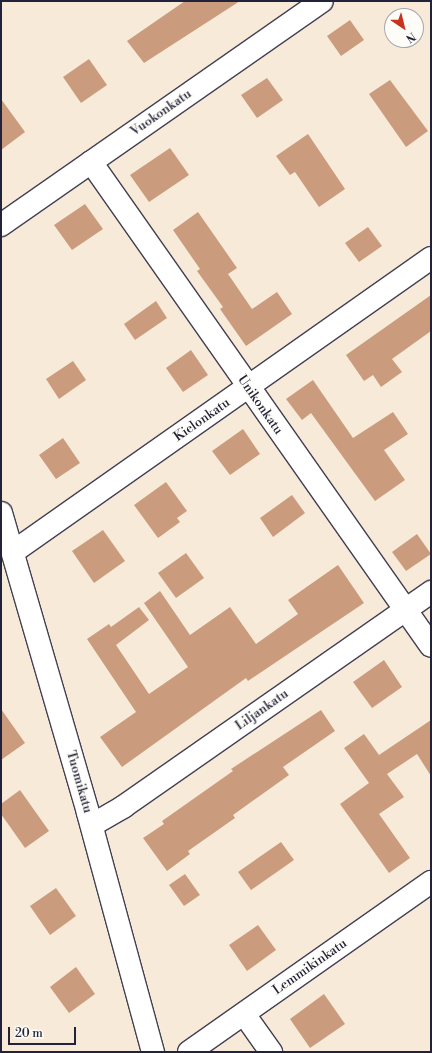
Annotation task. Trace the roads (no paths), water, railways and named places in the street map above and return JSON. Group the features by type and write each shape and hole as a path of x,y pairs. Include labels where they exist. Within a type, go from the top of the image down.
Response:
{"street":[{"name":"Vuokonkatu","path":"1,225 322,1"},
{"name":"Unikonkatu","path":"91,162 248,388 431,646"},
{"name":"Kielonkatu","path":"13,552 431,258"},
{"name":"Tuomikatu","path":"1,513 92,826 153,1052"},
{"name":"Liljankatu","path":"92,826 123,807 431,592"},
{"name":"Lemmikinkatu","path":"190,1052 431,882"},
{"path":"244,1014 271,1052"}]}
